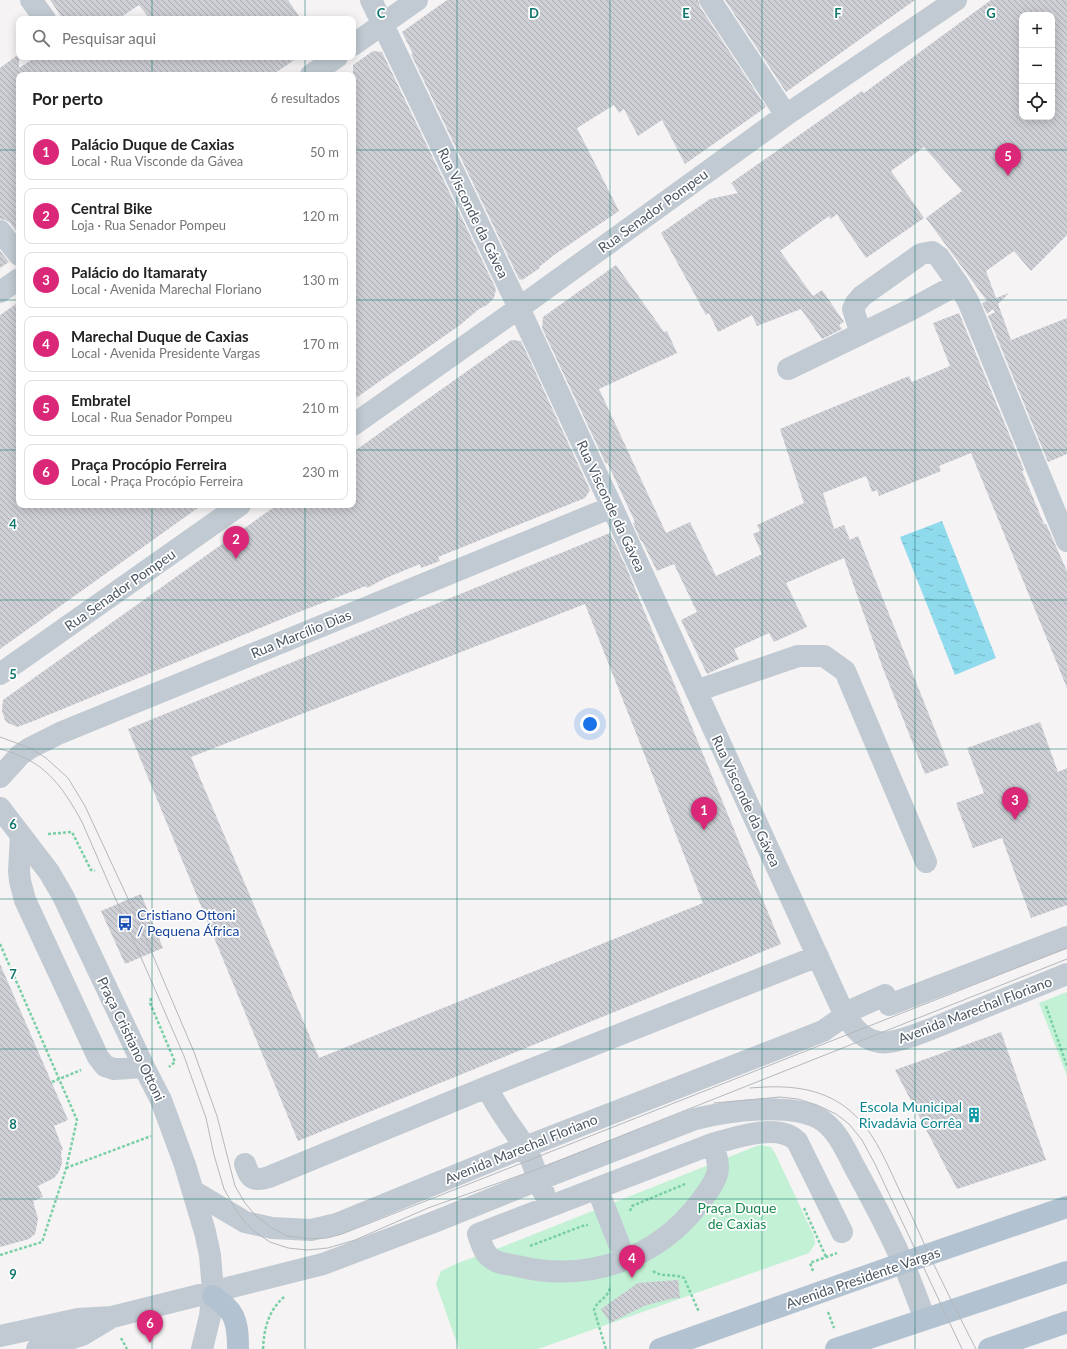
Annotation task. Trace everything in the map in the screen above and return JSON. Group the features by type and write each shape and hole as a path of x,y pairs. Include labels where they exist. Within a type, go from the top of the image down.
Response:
{"main road":[{"name":"Avenida Presidente Vargas","path":"660,1349 1067,1207"},
{"path":"835,1339 925,1319 1067,1272"},
{"path":"213,1294 230,1310 235,1320 238,1336 238,1349"},
{"path":"992,1349 1067,1322"}],"street":[{"path":"31,0 43,16"},
{"name":"Rua Visconde da Gávea","path":"371,0 519,308 846,1015"},
{"path":"356,44 417,0"},
{"path":"710,0 786,115"},
{"name":"Rua Senador Pompeu","path":"356,423 519,308 786,115 956,0"},
{"path":"315,72 332,60"},
{"path":"0,231 16,251"},
{"path":"861,334 853,309 862,296 921,254 932,252 939,258 958,284 968,301 1067,541"},
{"path":"0,292 16,281"},
{"path":"788,369 910,310 958,284"},
{"name":"Rua Marcílio Dias","path":"0,777 20,755 30,748 60,733 612,507"},
{"name":"Rua Senador Pompeu","path":"0,674 236,508"},
{"path":"696,691 798,656 824,656 845,671 926,862"},
{"name":"Praça Cristiano Ottoni","path":"0,808 49,872 63,896 161,1100 185,1165 205,1232 210,1255 213,1294 202,1349"},
{"path":"21,836 19,871 25,900 98,1057 104,1066 114,1069 147,1073"},
{"name":"Avenida Marechal Floriano","path":"193,1191 245,1222 272,1228 311,1230 337,1224 525,1147 823,1031 856,1008 885,995 889,1005 1067,937"},
{"path":"244,1164 248,1174 253,1179 259,1180 487,1087 818,956"},
{"name":"Avenida Marechal Floriano","path":"846,1015 854,1028 862,1036 880,1043 889,1042 931,1029 1067,974"},
{"path":"487,1087 500,1112 525,1147 538,1180 551,1206"},
{"path":"0,1336 78,1319 112,1317 213,1294 323,1264 695,1119 756,1111 786,1110 801,1112 824,1121 842,1143 872,1198 903,1263 925,1319"},
{"path":"712,1144 719,1164 716,1179 696,1208 679,1226 665,1238 645,1250 612,1264 587,1270 566,1272 546,1271 503,1263 490,1258 486,1254 478,1234 712,1144 749,1134 772,1132 791,1136 800,1147 842,1232"},
{"path":"643,1139 654,1166"},
{"path":"597,1188 619,1244"},
{"path":"38,1349 82,1335 112,1317"}],"path":[{"path":"21,836 72,832 91,870 94,871"},
{"path":"0,944 77,1120 66,1169 42,1242 0,1255"},
{"path":"1039,985 1067,1066"},
{"path":"147,1073 175,1062 150,1004 151,998"},
{"path":"52,1082 101,1061"},
{"path":"66,1169 171,1128"},
{"path":"630,1212 632,1206 708,1175 718,1174"},
{"path":"803,1208 826,1257"},
{"path":"526,1247 585,1225 591,1227"},
{"path":"651,1266 655,1273 684,1278 708,1332"},
{"path":"263,1349 264,1332 268,1318 278,1303 288,1294 297,1290 289,1273"},
{"path":"606,1349 594,1310 597,1304 608,1294 610,1285"},
{"path":"828,1311 835,1339"}],"green space":[{"path":"1067,992 1067,1076 1039,1003"},
{"name":"Praça Duque de Caxias","path":"759,1145 771,1147 775,1153 814,1236 815,1244 809,1253 538,1349 459,1349 436,1284 441,1271"}],"water":[{"path":"942,521 996,658 955,675 900,537"}],"building":[{"path":"50,0 288,0 299,16 148,16 139,5 122,16 61,16"},
{"path":"447,0 698,0 700,7 766,107 685,164 662,120 638,136 624,109 619,113 614,105 577,128 619,211 554,255 539,267 540,268 522,280 519,279 411,54 413,54 402,32"},
{"path":"725,0 915,0 786,92"},
{"path":"991,0 1067,0 1067,235 1031,271 1014,251 986,271 996,298 1009,293 998,304 1011,340 1067,318 1067,454 1048,462 988,316 995,312 993,309 987,314 982,303 987,301 926,218 962,191 924,147 891,171 924,218 866,258 837,214 831,219 829,216 780,251 813,296 822,290 844,322 839,325 842,329 822,339 801,309 757,326 752,315 718,332 709,313 706,315 661,233 710,199 738,193 731,183 862,91 864,93"},
{"path":"373,51 382,52 496,289 494,298 487,305 479,309 460,325 356,398 356,72 353,72 353,65"},
{"path":"16,56 16,60 19,60 19,68 31,60 294,60 276,72 16,72 16,231 10,223 0,219 0,68"},
{"path":"0,251 9,262 0,268"},
{"path":"616,265 664,332 667,331 677,353 599,389 666,533 690,522 716,576 762,554 753,534 760,531 757,525 804,503 780,429 909,376 912,382 950,366 933,323 959,313 1024,470 1022,471 1044,524 1046,524 1067,571 1067,688 971,453 939,466 941,471 879,496 877,490 872,492 866,476 823,493 834,529 844,525 850,540 858,536 949,765 925,774 882,666 844,558 786,583 807,627 774,642 769,633 734,649 739,659 707,674 681,620 697,612 674,564 657,571 641,541 633,523 635,522 542,328 543,317"},
{"path":"16,304 16,508 198,508 0,649 0,315"},
{"path":"511,340 521,341 590,490 585,498 438,557 440,561 421,568 420,564 386,578 367,588 366,586 299,612 31,722 17,727 5,720 2,711 3,700 273,508 356,508 356,450"},
{"path":"610,533 627,569 781,944 298,1141 128,729","holes":["585,604 703,903 319,1058 191,757"]},
{"path":"1040,722 1058,772 1067,768 1067,905 1031,918 1002,838 973,848 956,803 984,793 967,748"},
{"path":"141,894 163,948 125,964 101,911"},
{"path":"0,964 68,1120 54,1126 63,1150 61,1151 62,1163 59,1172 54,1178 38,1186 43,1197 33,1201 38,1219 35,1234 29,1239 0,1247"},
{"name":"Escola Municipal Rivadávia Corrêa","path":"1001,1032 1046,1160 957,1189 895,1070"},
{"path":"678,1280 680,1298 644,1306 610,1323 601,1309 638,1283"}],"tram line":[{"path":"0,737 30,748 46,758 68,778 85,806 137,918 194,1052 217,1116 235,1186 245,1203 256,1216 272,1228 287,1236 310,1239 327,1238 342,1234 1067,948"},
{"path":"0,749 15,754 40,767 50,775 67,796 74,808 82,822 184,1056 206,1118 214,1155 224,1189 236,1210 255,1232 270,1242 288,1248 307,1250 328,1248 355,1240 428,1208 535,1170 1067,959"},
{"path":"750,1088 788,1087 813,1091 837,1101 848,1109 864,1125 877,1144 932,1261 976,1349"},
{"path":"714,1103 780,1097 798,1099 817,1105 836,1114 849,1124 862,1140 875,1164 962,1349"}],"place":[{"name":"Embratel","path":"1008,176"},
{"name":"Central Bike","path":"236,559"},
{"name":"Palácio do Itamaraty","path":"1015,820"},
{"name":"Palácio Duque de Caxias","path":"704,830"},
{"name":"Cristiano Ottoni / Pequena África","path":"125,923"},
{"name":"Escola Municipal Rivadávia Corrêa","path":"974,1115"},
{"name":"Marechal Duque de Caxias","path":"632,1278"},
{"name":"Praça Procópio Ferreira","path":"150,1343"}]}
